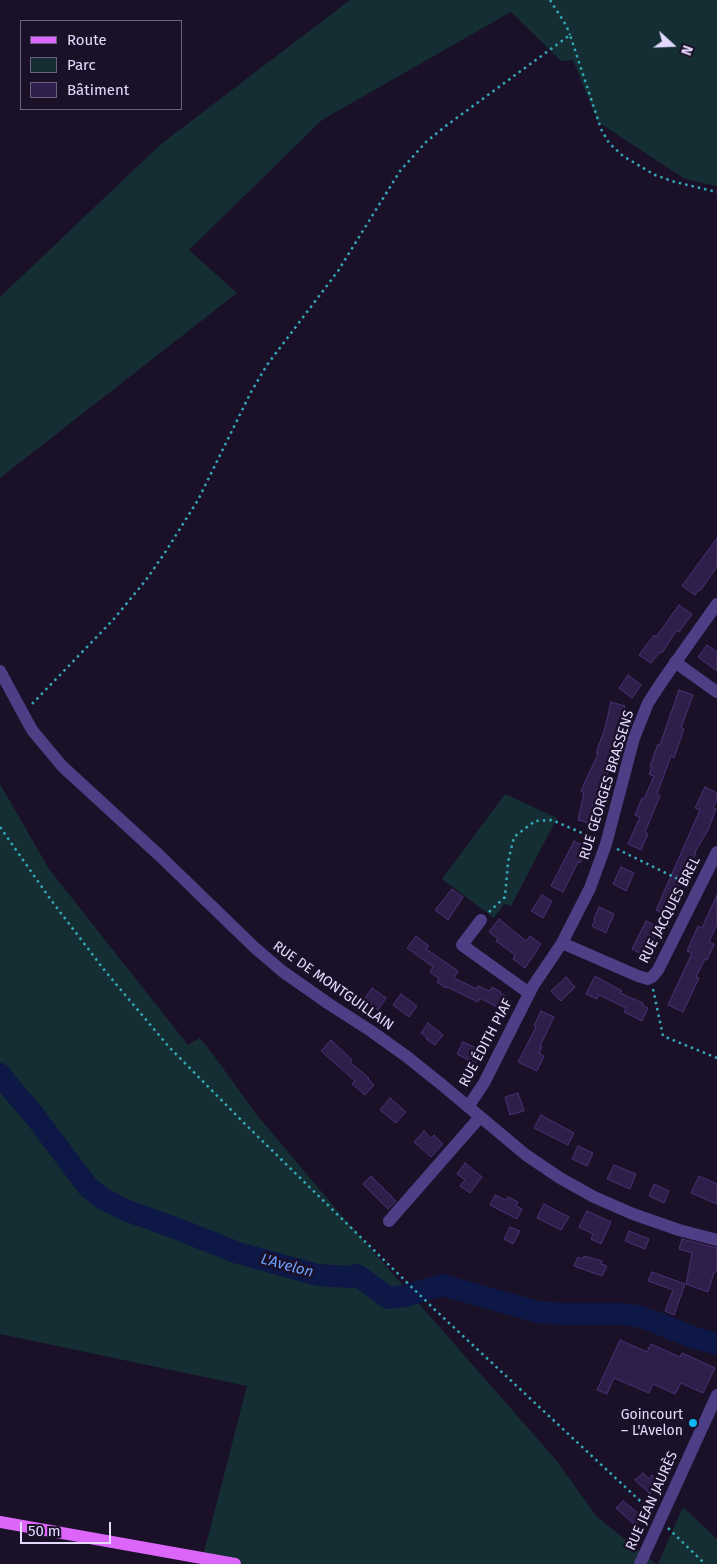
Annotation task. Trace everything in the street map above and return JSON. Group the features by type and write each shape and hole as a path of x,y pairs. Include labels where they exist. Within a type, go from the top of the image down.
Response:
{"main road":[{"path":"0,1522 235,1564"}],"street":[{"name":"RUE GEORGES BRASSENS","path":"562,943 590,888 606,844 638,726 655,692 717,604"},
{"path":"675,662 717,692"},
{"name":"RUE DE MONTGUILLAIN","path":"0,670 22,714 40,742 62,766 268,959 295,981 406,1056 526,1155 571,1185 640,1216 686,1232 717,1240"},
{"name":"RUE JACQUES BREL","path":"648,978 652,977 658,970 717,852"},
{"name":"RUE ÉDITH PIAF","path":"481,920 462,945 529,993"},
{"path":"562,943 638,976 648,978"},
{"name":"RUE ÉDITH PIAF","path":"468,1107 484,1083 529,993 562,943"},
{"path":"389,1222 480,1117"},
{"name":"RUE JEAN JAURÈS","path":"640,1564 717,1395"}],"path":[{"path":"550,0 566,25 601,129 609,143 623,156 655,175 717,192"},
{"path":"22,714 113,620 135,595 156,566 207,483 259,377 333,278 408,161 426,142 447,125 570,35"},
{"path":"481,920 505,897 508,862 514,837 535,821 552,820 606,844 698,890"},
{"path":"0,826 51,900 105,971 169,1047 250,1130 407,1283 705,1564"},
{"path":"648,978 655,992 663,1036 717,1058"}],"green space":[{"path":"350,0 717,0 717,186 685,179 598,122 573,60 561,61 511,12 322,120 189,250 237,293 0,478 0,297 161,144"},
{"path":"0,784 49,869 188,1045 200,1038 256,1114 343,1217 556,1460 597,1517 656,1564 201,1564 247,1386 0,1334"},
{"path":"505,794 557,818 511,906 504,904 494,918 442,879"},
{"path":"683,1507 717,1539 717,1564 658,1564"}],"building":[{"path":"717,538 717,567 695,595 682,586"},
{"path":"679,605 692,614 679,632 677,630 662,653 660,652 651,663 639,655 654,635 656,637"},
{"path":"707,645 717,652 717,671 698,657"},
{"path":"628,675 641,685 632,698 619,688"},
{"path":"679,690 693,695 681,728 684,729 674,758 671,756 657,794 660,796 645,832 648,834 641,850 628,844 640,817 635,815 654,776 649,774 652,767 650,766 658,744 660,745"},
{"path":"611,702 625,706 623,718 614,742 616,742 614,747 616,748 606,772 608,773 592,805 595,806 593,824 578,820 584,793 581,791 598,754 596,753 605,728"},
{"path":"705,787 717,793 717,799 713,808 716,809 708,830 695,852 689,869 687,868 677,889 681,891 669,916 656,910 700,810 695,808"},
{"path":"574,841 588,848 580,863 578,862 563,892 551,886"},
{"path":"621,867 634,873 626,891 613,884"},
{"path":"452,889 463,897 448,920 435,910"},
{"path":"542,895 552,901 543,918 531,911"},
{"path":"717,895 717,924 709,942 714,944 707,960 705,959 696,977 699,978 683,1012 668,1005 692,953 687,951 698,926 702,928"},
{"path":"599,907 614,914 606,933 592,926"},
{"path":"499,919 526,941 530,936 541,944 525,968 513,959 515,955 496,941 498,939 489,932"},
{"path":"646,921 658,927 647,957 632,949"},
{"path":"416,936 429,946 426,949 458,971 454,978 477,989 478,986 490,991 492,987 506,996 499,1008 480,998 478,1002 437,982 439,979 430,972 433,967 407,948"},
{"path":"595,976 622,991 620,993 643,1003 642,1005 648,1008 642,1021 624,1012 626,1008 599,995 597,999 586,994"},
{"path":"566,977 575,987 561,1001 551,991"},
{"path":"372,988 386,998 378,1010 364,999"},
{"path":"401,994 417,1006 409,1017 393,1005"},
{"path":"541,1011 554,1017 540,1046 542,1047 539,1053 544,1056 537,1071 518,1062 536,1027 534,1026"},
{"path":"428,1023 443,1035 435,1045 421,1033"},
{"path":"331,1040 374,1085 365,1095 352,1084 355,1081 321,1051"},
{"path":"463,1042 481,1050 475,1064 457,1054"},
{"path":"518,1093 524,1111 510,1115 505,1097"},
{"path":"390,1098 406,1112 396,1123 380,1110"},
{"path":"541,1115 574,1133 568,1145 534,1128"},
{"path":"424,1131 431,1138 434,1135 443,1144 431,1157 414,1142"},
{"path":"578,1146 593,1153 587,1166 572,1159"},
{"path":"465,1163 482,1177 470,1193 460,1186 465,1180 457,1174"},
{"path":"614,1165 636,1174 630,1189 607,1179"},
{"path":"371,1176 396,1201 388,1209 363,1184"},
{"path":"699,1176 717,1184 717,1204 691,1193"},
{"path":"654,1184 669,1191 664,1203 649,1196"},
{"path":"495,1195 506,1200 508,1197 518,1202 516,1206 522,1209 517,1219 490,1205"},
{"path":"544,1204 569,1217 561,1230 537,1218"},
{"path":"587,1211 611,1222 601,1244 591,1239 593,1234 579,1227"},
{"path":"510,1227 520,1231 513,1244 504,1239"},
{"path":"629,1231 649,1239 645,1249 625,1241"},
{"path":"682,1239 717,1248 717,1272 714,1272 708,1292 686,1284 692,1253 679,1249"},
{"path":"584,1256 602,1261 601,1264 607,1266 602,1276 574,1266 578,1257 583,1259"},
{"path":"652,1272 685,1284 674,1315 665,1311 673,1290 648,1281"},
{"path":"620,1340 647,1352 651,1344 680,1357 682,1353 715,1368 703,1393 681,1383 675,1394 653,1384 649,1393 614,1378 607,1394 597,1390"},
{"path":"643,1473 649,1479 652,1475 660,1483 650,1494 635,1480"},
{"path":"623,1501 643,1517 635,1525 616,1508"}],"waterway":[{"name":"L'Avelon","path":"0,1074 34,1115 88,1187 102,1198 125,1210 238,1253 318,1275 349,1277 357,1275 389,1298 405,1296 442,1285 538,1312 638,1316 692,1337 717,1344"}],"place":[{"name":"Goincourt – L'Avelon","path":"693,1423"}]}
